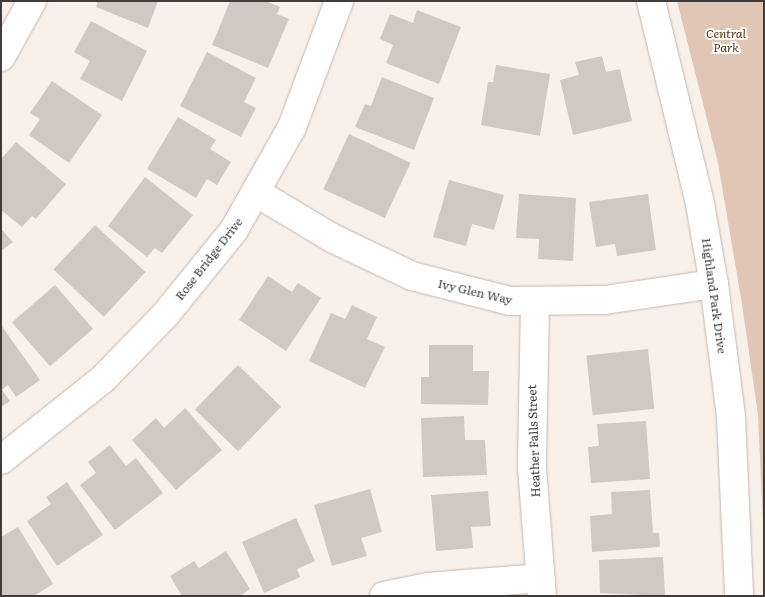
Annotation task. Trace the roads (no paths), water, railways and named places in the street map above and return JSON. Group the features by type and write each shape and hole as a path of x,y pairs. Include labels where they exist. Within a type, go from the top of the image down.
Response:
{"street":[{"path":"1,57 32,1"},
{"name":"Rose Bridge Drive","path":"1,460 68,410 137,346 198,277 257,192 303,101 339,1"},
{"name":"Highland Park Drive","path":"651,1 700,204 714,284 731,417 740,596"},
{"name":"Ivy Glen Way","path":"257,192 334,239 412,276 535,304 606,300 714,284"},
{"name":"Heather Falls Street","path":"535,304 532,468 541,587"},
{"path":"384,596 428,587 541,587"}],"park label":[{"name":"Central Park","path":"726,41"}]}
